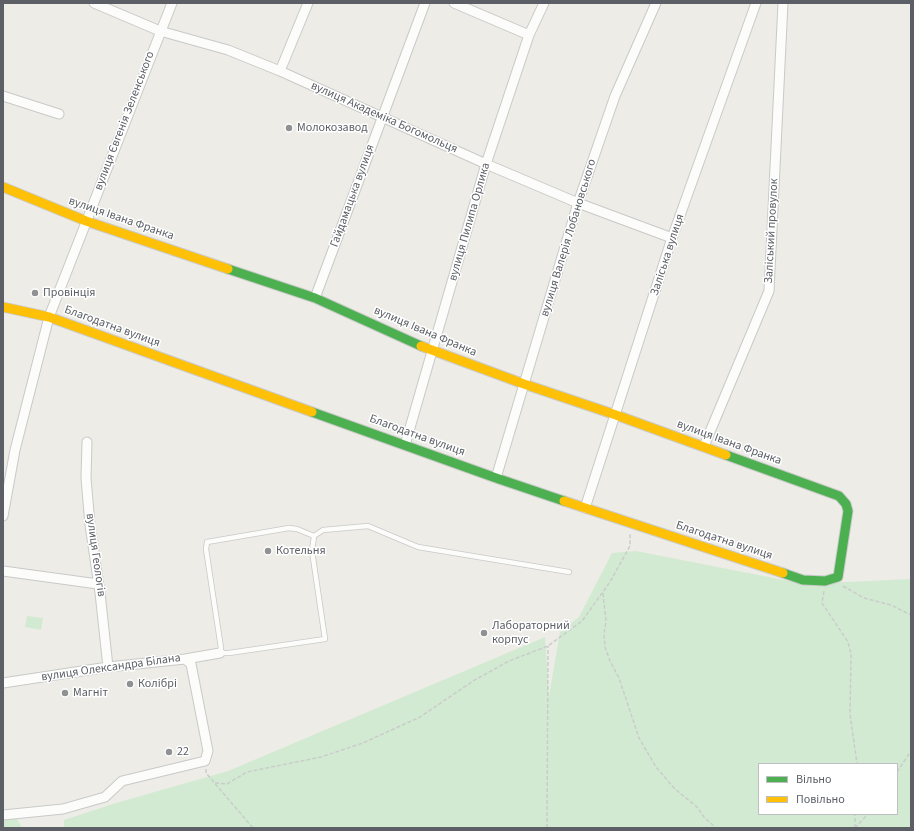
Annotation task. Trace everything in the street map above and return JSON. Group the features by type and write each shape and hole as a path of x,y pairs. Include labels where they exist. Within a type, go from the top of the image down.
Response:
{"street":[{"name":"вулиця Академіка Богомольця","path":"94,3 160,31 228,50 280,71 486,164 578,203 672,238"},
{"name":"вулиця Євгенія Зеленського","path":"3,516 15,450 49,317 172,3"},
{"path":"280,71 308,3"},
{"name":"Гайдамацька вулиця","path":"315,298 425,3"},
{"path":"454,3 529,35"},
{"name":"вулиця Пилипа Орлика","path":"405,445 486,164 529,35 544,3"},
{"name":"вулиця Валерія Лобановського","path":"496,478 578,203 615,96 656,3"},
{"name":"Заліська вулиця","path":"585,508 672,238 756,3"},
{"name":"Заліський провулок","path":"704,446 769,291 783,3"},
{"path":"3,96 59,114"},
{"name":"вулиця Івана Франка","path":"3,187 86,221 315,298 433,351 704,446 839,496 846,504 848,511 838,576 825,581"},
{"name":"Благодатна вулиця","path":"3,307 49,317 496,478 629,523 803,580 825,581"},
{"name":"вулиця Геологів","path":"87,442 86,478 90,525 100,593 108,667"},
{"path":"3,571 98,584"},
{"name":"вулиця Олександра Білана","path":"3,683 108,667 184,659 220,653"},
{"path":"3,816 63,809 105,796 126,779 205,761 208,750 191,664 184,659"}],"lane":[{"path":"314,536 297,529 289,528 207,542 206,549 221,648 220,653 325,639 312,550 314,536 323,530 368,526 418,547 569,572"}],"path":[{"path":"215,783 227,784 247,772 321,757 363,742 420,717 473,681 509,661 548,646 582,621 603,593 630,546 629,523"},
{"path":"857,763 850,714 851,654 848,642 822,603 825,581 844,586 864,598 891,605 911,615"},
{"path":"603,593 606,621 604,634 606,647 610,661 619,678 639,738 656,767 675,790 697,807 704,817 716,828"},
{"path":"547,828 548,646"},
{"path":"898,770 911,751"},
{"path":"205,761 206,773 253,828"},
{"path":"855,815 855,828"},
{"path":"855,828 867,815"}],"green space":[{"path":"636,551 804,584 911,579 911,828 64,828 64,820 116,803 228,771 545,637 549,696 560,632 579,617 612,553"},
{"path":"27,616 43,618 41,630 25,627"},
{"path":"16,817 22,828 3,828 3,818"}],"traffic: fast":[{"path":"228,269 315,298 421,346"},
{"path":"312,412 564,501"},
{"path":"726,455 839,496 846,504 848,511 838,577 825,581 803,580 783,573"}],"traffic: slow":[{"path":"3,187 86,221 228,269"},
{"path":"3,307 49,317 312,412"},
{"path":"421,346 726,455"},
{"path":"564,501 783,573"}],"place":[{"name":"Молокозавод","path":"289,128"},
{"name":"Провінція","path":"35,293"},
{"name":"Котельня","path":"268,551"},
{"name":"Лабораторний корпус","path":"484,633"},
{"name":"Колібрі","path":"130,684"},
{"name":"Магніт","path":"65,693"},
{"name":"22","path":"169,752"}]}
